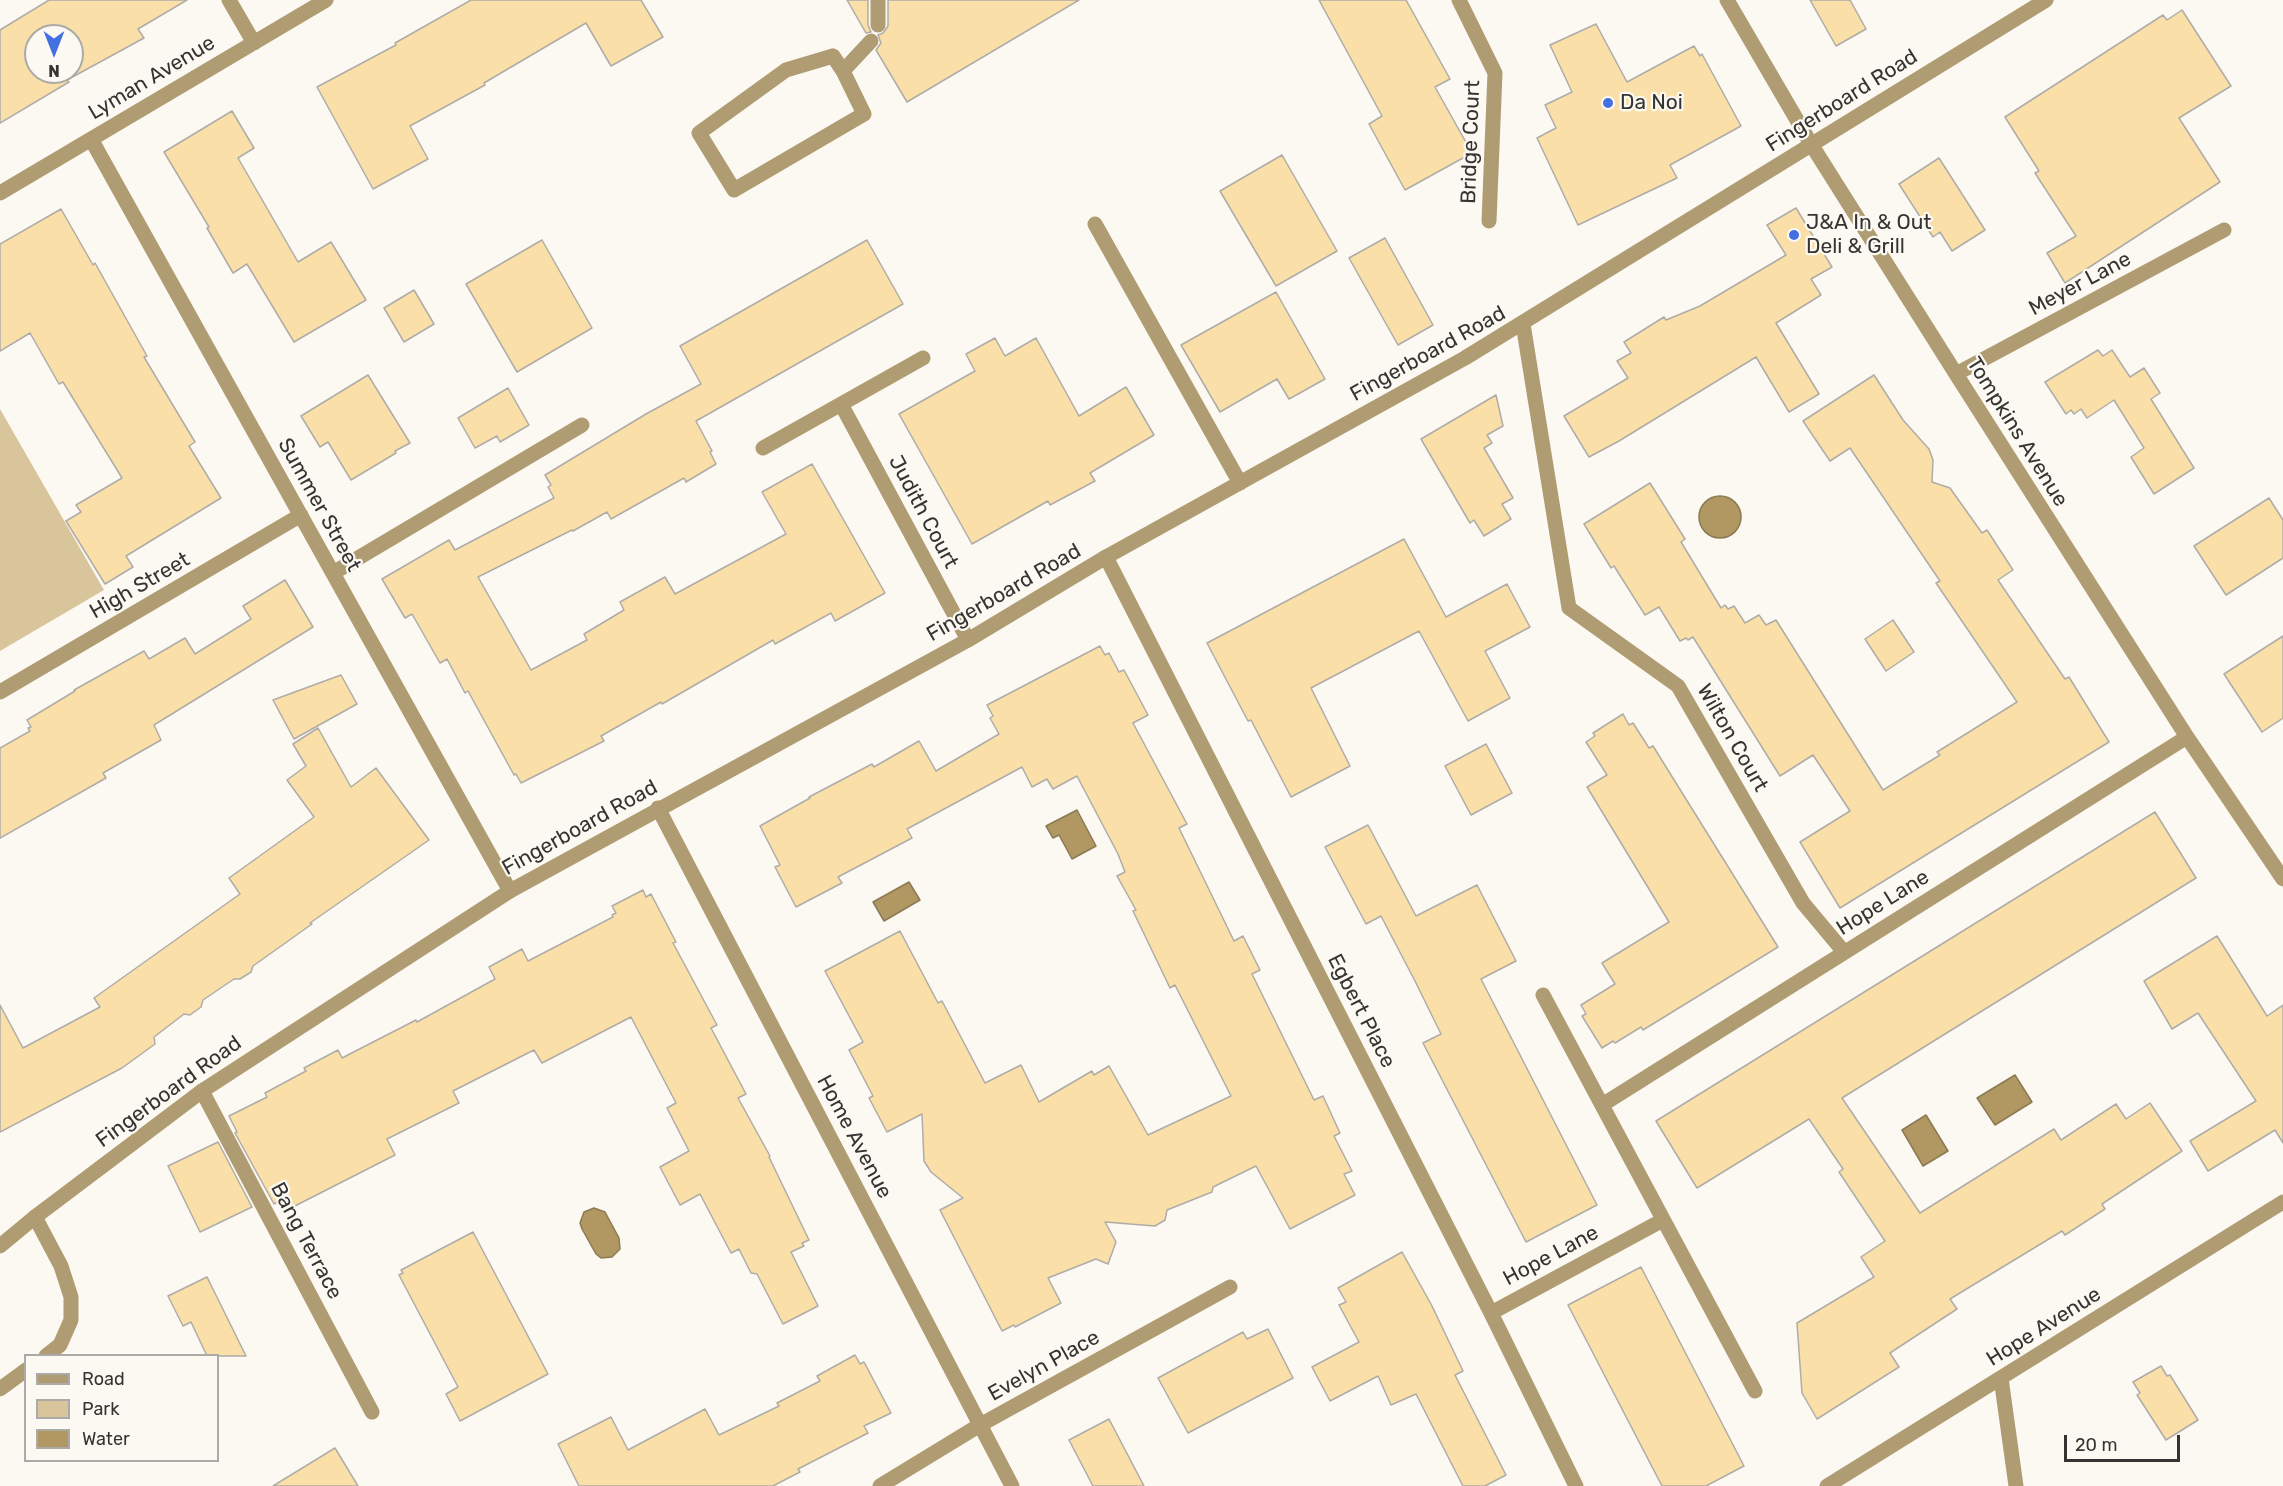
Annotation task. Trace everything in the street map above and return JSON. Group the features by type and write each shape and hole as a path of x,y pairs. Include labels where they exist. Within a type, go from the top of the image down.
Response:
{"street":[{"path":"229,0 254,43"},
{"name":"Lyman Avenue","path":"0,193 326,0"},
{"path":"878,0 878,25"},
{"name":"Bridge Court","path":"1459,0 1495,73 1490,221"},
{"name":"Tompkins Avenue","path":"1727,0 1811,144 1956,374 2187,737 2283,879"},
{"name":"Fingerboard Road","path":"0,1245 202,1090 510,891 968,640 1106,557 1523,324 2046,0"},
{"path":"843,72 871,41"},
{"path":"833,56 843,72 864,114 734,190 699,133 786,70 833,56"},
{"name":"Summer Street","path":"91,139 510,891"},
{"path":"1095,224 1240,483"},
{"name":"Meyer Lane","path":"1956,374 2224,230"},
{"name":"Wilton Court","path":"1523,324 1569,608 1678,686 1803,903 1844,952"},
{"path":"763,448 923,358"},
{"name":"Judith Court","path":"841,404 968,640"},
{"path":"333,573 582,425"},
{"name":"High Street","path":"0,692 301,515"},
{"name":"Egbert Place","path":"1106,557 1491,1312 1576,1486"},
{"name":"Hope Lane","path":"1602,1105 2187,737"},
{"name":"Home Avenue","path":"658,808 1012,1486"},
{"path":"1543,995 1755,1391"},
{"name":"Bang Terrace","path":"202,1090 372,1412"},
{"name":"Hope Avenue","path":"1827,1486 2283,1202"},
{"path":"35,1217 61,1266 71,1297 71,1320 60,1344 48,1354"},
{"name":"Hope Lane","path":"1491,1312 1664,1220"},
{"name":"Evelyn Place","path":"880,1486 980,1425 1230,1287"},
{"path":"0,1389 24,1371"},
{"path":"2001,1378 2016,1486"}],"green space":[{"path":"0,409 104,590 0,651"}],"water":[{"path":"1720,496 1735,502 1741,517 1735,532 1720,538 1705,532 1699,517 1705,502"},
{"path":"1077,810 1096,846 1072,859 1059,835 1053,838 1046,826"},
{"path":"909,882 920,900 884,921 873,902"},
{"path":"2015,1075 2032,1102 1995,1125 1977,1098"},
{"path":"1926,1115 1948,1151 1923,1166 1902,1130"},
{"path":"594,1208 605,1212 619,1238 620,1249 612,1257 601,1258 596,1254 582,1229 580,1223 584,1212"}],"building":[{"path":"49,0 187,0 138,29 144,38 84,71 84,24 24,24 24,84 66,84 0,123 0,30"},
{"path":"471,0 641,0 663,37 611,66 586,23 484,83 485,85 410,126 428,159 373,189 317,87 396,45 395,43"},
{"path":"847,0 868,0 868,25 871,32 866,33"},
{"path":"888,0 1079,0 907,102 876,50 881,43 878,35 883,33 888,26"},
{"path":"1319,0 1406,0 1450,79 1435,87 1472,153 1405,190 1369,124 1382,116"},
{"path":"1810,0 1850,0 1866,29 1836,46"},
{"path":"2182,10 2231,86 2179,118 2220,182 2065,283 2047,253 2076,236 2035,173 2039,171 2005,117 2163,15 2167,20"},
{"path":"1596,24 1627,82 1694,46 1700,56 1702,54 1741,126 1670,165 1677,178 1578,225 1537,138 1556,128 1545,105 1572,92 1550,45"},
{"path":"232,111 254,148 238,158 298,262 331,242 366,300 294,342 247,264 233,273 207,228 209,227 164,152"},
{"path":"1282,155 1337,251 1276,286 1220,191"},
{"path":"1939,158 1985,230 1952,251 1940,232 1933,237 1899,184"},
{"path":"1796,208 1832,267 1811,279 1821,295 1776,323 1819,394 1789,412 1756,357 1589,457 1564,416 1628,378 1617,361 1631,353 1624,342 1664,317 1666,320 1700,306 1786,255 1767,225"},
{"path":"61,209 93,265 95,263 147,356 144,357 195,442 189,446 221,498 126,556 133,567 105,584 66,521 81,512 76,505 122,478 63,382 59,384 30,333 0,351 0,244"},
{"path":"1385,238 1433,325 1398,345 1349,258"},
{"path":"542,240 592,328 517,372 466,284"},
{"path":"867,240 903,304 696,421 712,451 710,452 716,464 686,482 684,478 611,519 607,512 478,577 531,670 587,640 584,634 624,610 620,602 665,577 675,594 786,534 762,492 812,464 885,593 835,621 831,613 775,644 773,640 601,736 604,741 521,783 516,774 514,775 468,691 465,693 447,659 440,663 412,614 405,618 382,579 449,540 455,550 554,498 548,487 551,485 545,475 701,384 680,346"},
{"path":"414,290 434,324 404,342 384,308"},
{"path":"1276,292 1325,379 1289,399 1277,379 1220,412 1181,345"},
{"path":"995,338 1005,356 1036,338 1079,416 1126,387 1154,435 1090,473 1095,481 1050,505 1048,501 972,544 899,414 975,371 966,354"},
{"path":"2098,350 2103,356 2112,350 2130,377 2144,368 2160,393 2151,399 2194,468 2154,494 2131,457 2144,448 2114,400 2087,418 2081,409 2074,414 2071,410 2066,414 2045,382"},
{"path":"368,375 410,443 351,480 328,442 320,447 301,416"},
{"path":"1874,375 1903,420 1929,449 1933,460 1932,482 1950,488 1982,533 1987,530 2013,570 1998,580 2065,679 2069,677 2109,742 1840,908 1800,842 1850,811 1813,755 1780,776 1693,637 1680,641 1659,607 1645,615 1614,566 1611,568 1584,524 1650,483 1685,539 1681,542 1721,608 1725,605 1728,609 1734,606 1745,623 1759,615 1766,625 1776,620 1883,790 1940,755 1937,752 2017,702 1936,583 1940,581 1850,448 1830,461 1803,421"},
{"path":"508,388 529,425 500,442 497,436 475,448 458,418"},
{"path":"1496,395 1503,426 1487,435 1492,443 1484,448 1513,498 1502,504 1511,519 1484,536 1474,520 1470,523 1421,439"},
{"path":"2269,498 2283,520 2283,558 2226,595 2194,546"},
{"path":"1404,539 1446,617 1507,584 1530,627 1485,651 1510,698 1468,721 1419,631 1311,688 1350,766 1291,797 1207,643"},
{"path":"285,580 313,627 154,725 161,740 103,773 106,778 0,838 0,748 30,731 28,728 31,727 27,720 74,690 144,651 149,659 185,638 195,654 251,619 243,606"},
{"path":"1893,620 1914,652 1886,671 1865,639"},
{"path":"2283,636 2283,718 2262,732 2224,674"},
{"path":"1100,646 1105,655 1109,653 1119,672 1124,670 1148,715 1133,723 1187,824 1179,828 1234,941 1243,936 1260,970 1252,974 1314,1100 1323,1096 1340,1133 1334,1136 1352,1171 1344,1174 1355,1195 1290,1229 1256,1166 1213,1187 1212,1192 1167,1210 1165,1220 1155,1226 1105,1222 1116,1242 1108,1264 1096,1259 1048,1278 1061,1303 1015,1327 1014,1325 1002,1331 940,1210 963,1198 931,1172 924,1161 922,1114 887,1132 869,1098 873,1096 849,1050 863,1042 825,971 900,931 938,1003 942,1001 985,1083 1021,1065 1039,1102 1092,1071 1094,1075 1109,1066 1148,1135 1231,1096 1175,985 1170,988 1133,911 1136,910 1117,876 1125,872 1118,854 1077,776 1053,789 1047,779 1032,787 1022,767 907,829 912,838 838,877 842,883 796,907 775,867 780,865 760,826 809,797 872,764 874,767 919,741 936,771 999,734 990,718 993,716 987,705"},
{"path":"341,675 357,704 294,739 273,700"},
{"path":"1623,714 1629,725 1633,723 1649,748 1653,746 1778,947 1643,1030 1641,1027 1602,1048 1582,1016 1586,1014 1581,1005 1615,984 1602,963 1669,922 1587,787 1607,775 1586,742 1595,736 1593,733"},
{"path":"318,728 351,787 376,768 429,840 310,923 312,924 253,966 251,972 240,979 234,979 203,1000 201,1007 190,1015 184,1014 154,1037 155,1044 122,1068 0,1132 0,1005 23,1048 100,1007 94,998 240,894 229,878 314,817 287,780 306,766 293,744"},
{"path":"1486,744 1512,793 1471,815 1445,766"},
{"path":"2155,812 2196,878 1842,1098 1920,1213 2054,1129 2061,1140 2116,1104 2126,1119 2150,1103 2182,1151 2102,1204 2105,1209 2065,1235 2062,1231 1950,1299 1957,1309 1890,1353 1899,1367 1817,1419 1802,1393 1797,1323 1874,1277 1861,1257 1885,1241 1839,1172 1843,1169 1809,1119 1697,1188 1656,1121"},
{"path":"1368,825 1416,916 1477,885 1516,961 1481,979 1597,1205 1526,1242 1423,1043 1441,1034 1415,981 1381,916 1366,924 1325,847"},
{"path":"643,890 646,897 651,894 676,942 673,943 717,1025 711,1028 746,1094 738,1098 770,1156 809,1240 802,1243 804,1246 791,1252 818,1306 783,1324 757,1274 751,1273 739,1249 731,1253 700,1194 680,1205 660,1167 689,1151 667,1108 676,1103 631,1017 542,1063 534,1050 453,1091 459,1103 387,1139 395,1155 287,1210 282,1200 274,1204 235,1133 237,1132 229,1116 267,1097 265,1093 306,1071 304,1068 338,1050 342,1058 416,1020 417,1022 495,979 489,967 522,949 528,961 613,917 612,915 616,913 612,906"},
{"path":"2217,936 2267,1016 2283,1005 2283,1143 2275,1130 2208,1171 2190,1141 2256,1101 2198,1013 2172,1029 2144,981"},
{"path":"218,1142 252,1207 200,1232 168,1166"},
{"path":"473,1232 548,1374 460,1421 446,1394 458,1387 399,1275 403,1273 401,1270"},
{"path":"1402,1252 1432,1306 1463,1371 1455,1375 1506,1475 1485,1486 1463,1486 1416,1394 1391,1405 1378,1376 1330,1401 1312,1367 1359,1342 1339,1305 1346,1302 1338,1288"},
{"path":"1641,1267 1744,1466 1706,1486 1662,1486 1568,1305"},
{"path":"207,1277 246,1356 206,1354 191,1322 183,1326 168,1296"},
{"path":"1268,1329 1293,1378 1188,1433 1158,1378 1243,1332 1247,1339"},
{"path":"855,1355 860,1364 864,1362 891,1413 864,1426 868,1433 798,1469 800,1472 773,1486 579,1486 558,1444 611,1417 628,1450 705,1409 719,1435 779,1406 777,1403 820,1381 817,1376"},
{"path":"2161,1366 2167,1376 2170,1375 2198,1420 2166,1440 2137,1395 2140,1393 2133,1382"},
{"path":"1109,1419 1144,1486 1093,1486 1069,1440"},
{"path":"335,1448 358,1486 273,1486"}],"place":[{"name":"Da Noi","path":"1608,103"},
{"name":"J&A In & Out Deli & Grill","path":"1794,235"}]}
